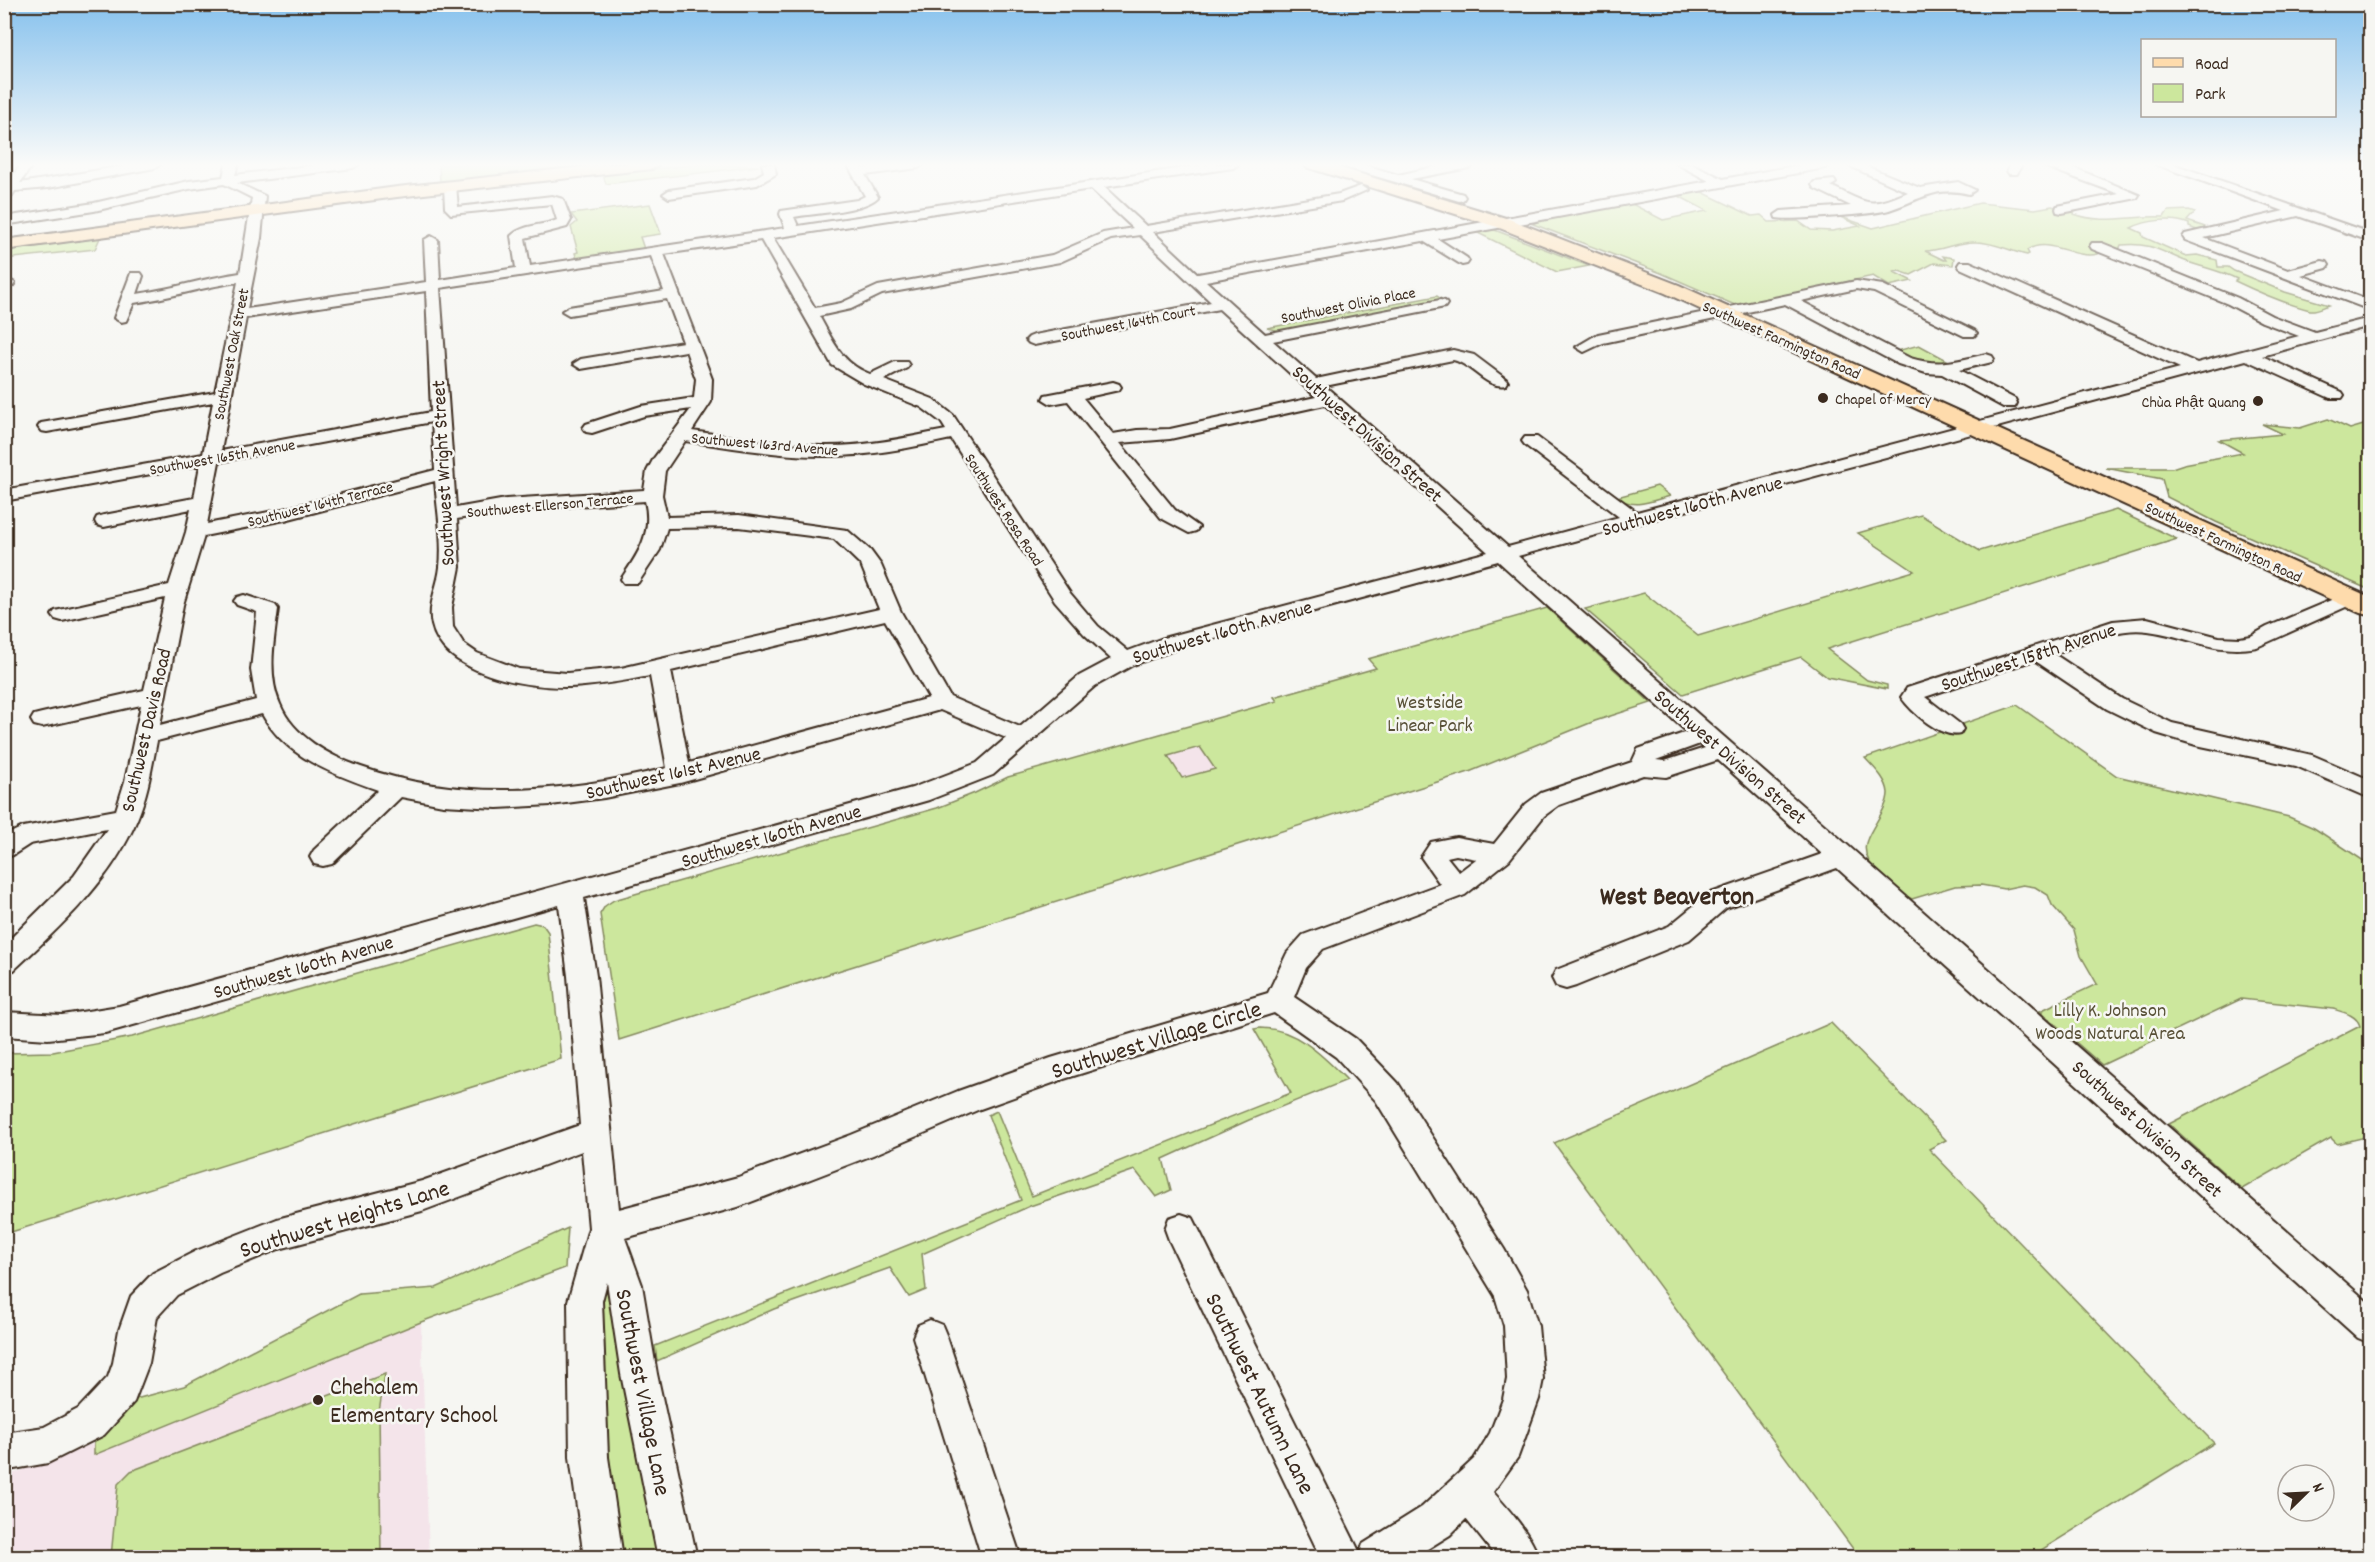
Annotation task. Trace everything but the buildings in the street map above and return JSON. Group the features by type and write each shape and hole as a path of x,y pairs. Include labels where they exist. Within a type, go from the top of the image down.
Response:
{"main road":[{"path":"4,244 62,237"},
{"name":"Southwest Farmington Road","path":"1539,237 1722,311 2370,608"}],"street":[{"name":"Southwest Oak Street","path":"209,458 253,237"},
{"path":"518,237 524,272"},
{"path":"695,237 699,245"},
{"path":"237,315 753,237"},
{"name":"Southwest Rosa Road","path":"766,237 838,362 849,371 870,381 927,403 947,419 1062,597 1091,630 1125,660"},
{"path":"809,314 846,306 878,290 1055,259 1094,240 1107,237"},
{"name":"Southwest Division Street","path":"1149,237 1843,856 2366,1314"},
{"path":"1195,279 1426,237 1462,261"},
{"path":"2190,237 2370,306"},
{"name":"Southwest Wright Street","path":"430,240 450,570 441,601 442,623 452,642 469,657 505,672 547,679 590,678 659,667 891,612"},
{"path":"2097,246 2233,301 2267,319 2314,337"},
{"path":"631,579 650,550 658,523 653,495 656,471 703,402 704,380 693,345 656,252"},
{"path":"1965,265 2196,369"},
{"path":"2286,274 2322,265"},
{"path":"121,318 136,276"},
{"path":"128,300 177,292 208,282 245,277"},
{"path":"1584,347 1598,339 1853,285 1867,285 1881,290 1969,333"},
{"path":"569,311 672,294"},
{"path":"1788,300 1904,362 1926,368 1945,369 1986,359"},
{"name":"Southwest 164th Court","path":"1034,340 1222,304"},
{"name":"Southwest Olivia Place","path":"1262,339 1440,304"},
{"name":"Southwest 160th Avenue","path":"4,1024 53,1027 103,1022 930,790 985,769 1074,691 1125,660 1171,643 2370,322"},
{"path":"581,364 693,345"},
{"path":"1110,440 1137,435 1170,434 1458,355 1471,360 1500,382"},
{"path":"2247,355 2336,394"},
{"path":"870,381 901,365"},
{"path":"1945,369 2009,404"},
{"path":"1051,399 1113,387"},
{"path":"1072,395 1168,514 1189,527"},
{"path":"47,427 221,396"},
{"path":"592,428 640,411 703,402"},
{"name":"Southwest 165th Avenue","path":"4,496 439,416"},
{"name":"Southwest 163rd Avenue","path":"680,435 828,451 878,448 956,434"},
{"path":"1531,441 1635,519"},
{"name":"Southwest Davis Road","path":"4,962 33,936 85,878 112,842 126,817 134,792 176,589 195,532 209,458"},
{"name":"Southwest 164th Terrace","path":"195,532 285,514 444,473"},
{"name":"Southwest Ellerson Terrace","path":"448,515 506,505 653,495"},
{"path":"104,521 200,502"},
{"path":"658,523 739,521 840,534 863,554 871,565 891,612 942,702 1023,737"},
{"path":"62,615 176,589"},
{"name":"Southwest 158th Avenue","path":"1952,729 1912,697 1923,689 2113,627 2147,624 2219,643 2257,641 2274,631 2350,598"},
{"name":"Southwest 161st Avenue","path":"244,601 268,609 261,656 263,689 268,704 283,731 326,762 395,788 476,798 543,798 631,786 680,775 942,702"},
{"path":"2038,653 2094,693 2144,720 2196,738 2296,758 2345,777 2370,790"},
{"path":"659,667 680,775"},
{"path":"42,720 155,695"},
{"path":"146,736 237,714 268,704"},
{"path":"1642,767 1646,755 1706,734"},
{"path":"1278,1001 1300,955 1313,942 1456,888 1500,854 1535,810 1550,799 1642,767 1666,769 1724,750"},
{"path":"323,857 395,788"},
{"path":"4,849 23,836 126,817"},
{"path":"1456,888 1434,857 1440,848 1456,846 1500,854"},
{"path":"1566,978 1679,933 1717,901 1843,856"},
{"name":"Southwest Village Lane","path":"570,892 582,976 605,1228 625,1286 639,1374 678,1557"},
{"name":"Southwest Village Circle","path":"605,1228 738,1192 862,1145 969,1100 1061,1067 1278,1001 1346,1048 1387,1092 1509,1290 1521,1326 1526,1379 1505,1444 1487,1472 1436,1521 1377,1557"},
{"name":"Southwest Heights Lane","path":"4,1448 9,1451 48,1445 91,1422 121,1389 131,1363 136,1330 143,1308 165,1284 208,1262 277,1234 422,1196 597,1132"},
{"name":"Southwest Village Lane","path":"604,1557 589,1457 585,1301 605,1228"},
{"name":"Southwest Autumn Lane","path":"1181,1229 1342,1557"},
{"path":"930,1337 1002,1557"},
{"path":"1468,1492 1499,1527 1520,1557"}],"shaded area":[{"path":"1201,746 1215,769 1182,779 1168,756"},
{"name":"Chehalem Elementary School","path":"421,1322 429,1557 5,1557 4,1477"}],"green space":[{"path":"574,237 641,237 644,249 577,259 575,253 578,252"},
{"path":"1486,237 1513,237 1589,266 1557,272"},
{"path":"1567,237 2143,237 2186,256 2197,255 2217,260 2218,267 2228,267 2285,292 2329,305 2310,310 2272,297 2235,281 2237,279 2225,274 2149,246 2132,244 2121,245 2119,250 2099,245 2090,246 2100,251 2098,254 2089,255 2053,247 2036,246 2027,250 2029,254 2027,255 1983,242 1963,243 1925,251 1944,260 1946,260 1943,256 1954,258 1953,265 1934,263 1911,275 1899,271 1894,272 1912,281 1889,286 1873,276 1737,306 1661,273"},
{"path":"100,238 95,249 5,259 5,250"},
{"path":"1437,296 1443,300 1280,331 1267,328"},
{"path":"1919,345 1954,364 1926,364 1893,352"},
{"path":"2328,419 2350,429 2370,423 2370,590 2216,522 2167,497 2162,479 2106,468 2172,468 2243,453 2219,440 2283,434 2262,424 2300,428"},
{"path":"1657,486 1670,496 1636,504 1617,497"},
{"path":"2116,510 2177,539 1827,649 1867,680 1887,685 1887,689 1827,677 1801,657 1683,694 1585,609 1644,593 1698,636 1914,571 1858,533 1921,515 1980,551"},
{"name":"Westside Linear Park","path":"1547,608 1651,703 1595,721 1469,772 619,1040 600,914 605,906 614,900 937,808 1008,777 1277,701 1274,697 1376,668 1368,659","holes":["1200,747 1215,769 1182,778 1168,756"]},
{"name":"Lilly K. Johnson Woods Natural Area","path":"2017,705 2117,776 2289,817 2314,828 2370,865 2370,1136 2337,1144 2331,1138 2242,1189 2169,1124 2360,1026 2356,1019 2333,1009 2241,999 2102,1065 2040,1011 2097,984 2081,956 2074,930 2052,905 2048,895 2035,887 2023,885 2004,889 1981,885 1955,886 1912,899 1896,890 1872,867 1865,849 1888,793 1882,778 1865,758"},
{"path":"534,923 543,925 548,932 561,1059 5,1234 5,1053 53,1052 132,1037"},
{"path":"1831,1023 1946,1140 1929,1149 2214,1443 2030,1557 1859,1557 1554,1143"},
{"path":"1254,1029 1273,1029 1297,1038 1318,1053 1347,1080 1249,1120 1163,1159 1171,1190 1156,1197 1135,1170 1030,1206 922,1254 926,1290 909,1297 890,1268 774,1309 657,1361 655,1346 1021,1200 988,1115 997,1111 1032,1196 1291,1093"},
{"path":"568,1228 565,1268 421,1322 94,1455 94,1435 132,1400 184,1386 359,1294 436,1288"},
{"path":"606,1292 610,1295 661,1557 617,1557 608,1476 600,1294"},
{"path":"385,1374 379,1412 381,1557 111,1557 118,1484 131,1471"}],"place":[{"name":"Chapel of Mercy","path":"1823,398"},
{"name":"Chùa Phật Quang","path":"2258,401"},
{"name":"Chehalem Elementary School","path":"318,1400"}],"district":[{"name":"West Beaverton","path":"1677,895"}]}
